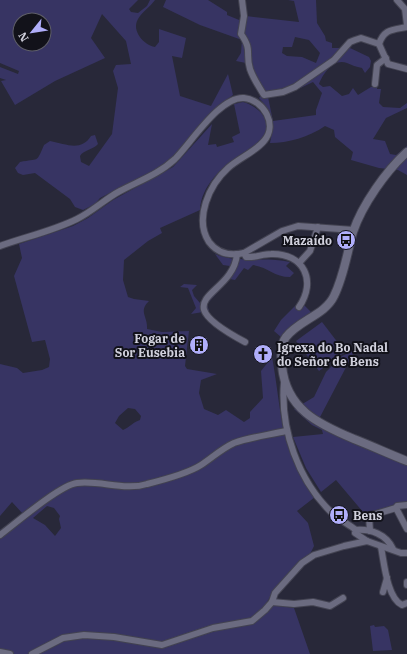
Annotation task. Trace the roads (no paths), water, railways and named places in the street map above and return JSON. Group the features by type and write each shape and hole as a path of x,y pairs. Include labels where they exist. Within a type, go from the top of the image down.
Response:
{"street":[{"path":"242,0 244,16 241,34 249,47 249,63 251,72 264,95"},
{"path":"379,44 382,35 388,31 407,26 405,9 397,0"},
{"path":"264,95 283,92 295,88 334,60 350,42 361,38 379,44 388,64 407,69"},
{"path":"375,84 377,65 386,58"},
{"path":"259,104 264,95"},
{"path":"0,246 75,220 113,195 157,172 179,155 226,103 244,98 259,104 267,115 270,125 269,133 264,141 222,174 209,193 203,214 206,235 213,246 224,254 237,254 244,253 290,228 318,227 354,230"},
{"path":"367,541 356,533 356,530 333,514 313,488 295,457 286,431 284,405 286,395 281,348 286,338 323,309 334,296 354,230 369,199 399,159 407,152"},
{"path":"299,263 310,251 318,227"},
{"path":"244,253 246,257 251,258 271,254 288,257 299,263 307,274 305,298 299,307"},
{"path":"237,254 236,264 204,303 204,309 205,315 214,323 245,342"},
{"path":"286,395 296,402 314,421 407,461"},
{"path":"284,405 290,402 296,402"},
{"path":"0,535 58,492 76,482 100,482 123,486 145,485 201,466 214,455 232,444 256,436 286,431"},
{"path":"370,530 369,516 396,508 397,506 407,505"},
{"path":"396,508 407,529"},
{"path":"356,530 370,530 387,539 393,549"},
{"path":"32,654 63,638 84,636 114,637 162,645 213,628 252,621 265,610 272,602 275,593 308,558 344,546 367,541 374,542 381,547 393,549 401,553 407,553"},
{"path":"381,547 387,577 398,603 402,605 407,603"},
{"path":"383,592 387,577"},
{"path":"272,602 294,604 313,602 330,606 343,598"},
{"path":"0,652 10,654"}],"place":[{"name":"Mazaído","path":"346,240"},
{"name":"Fogar de Sor Eusebia","path":"199,345"},
{"name":"Igrexa do Bo Nadal do Señor de Bens","path":"263,354"},
{"name":"Bens","path":"339,515"}]}
